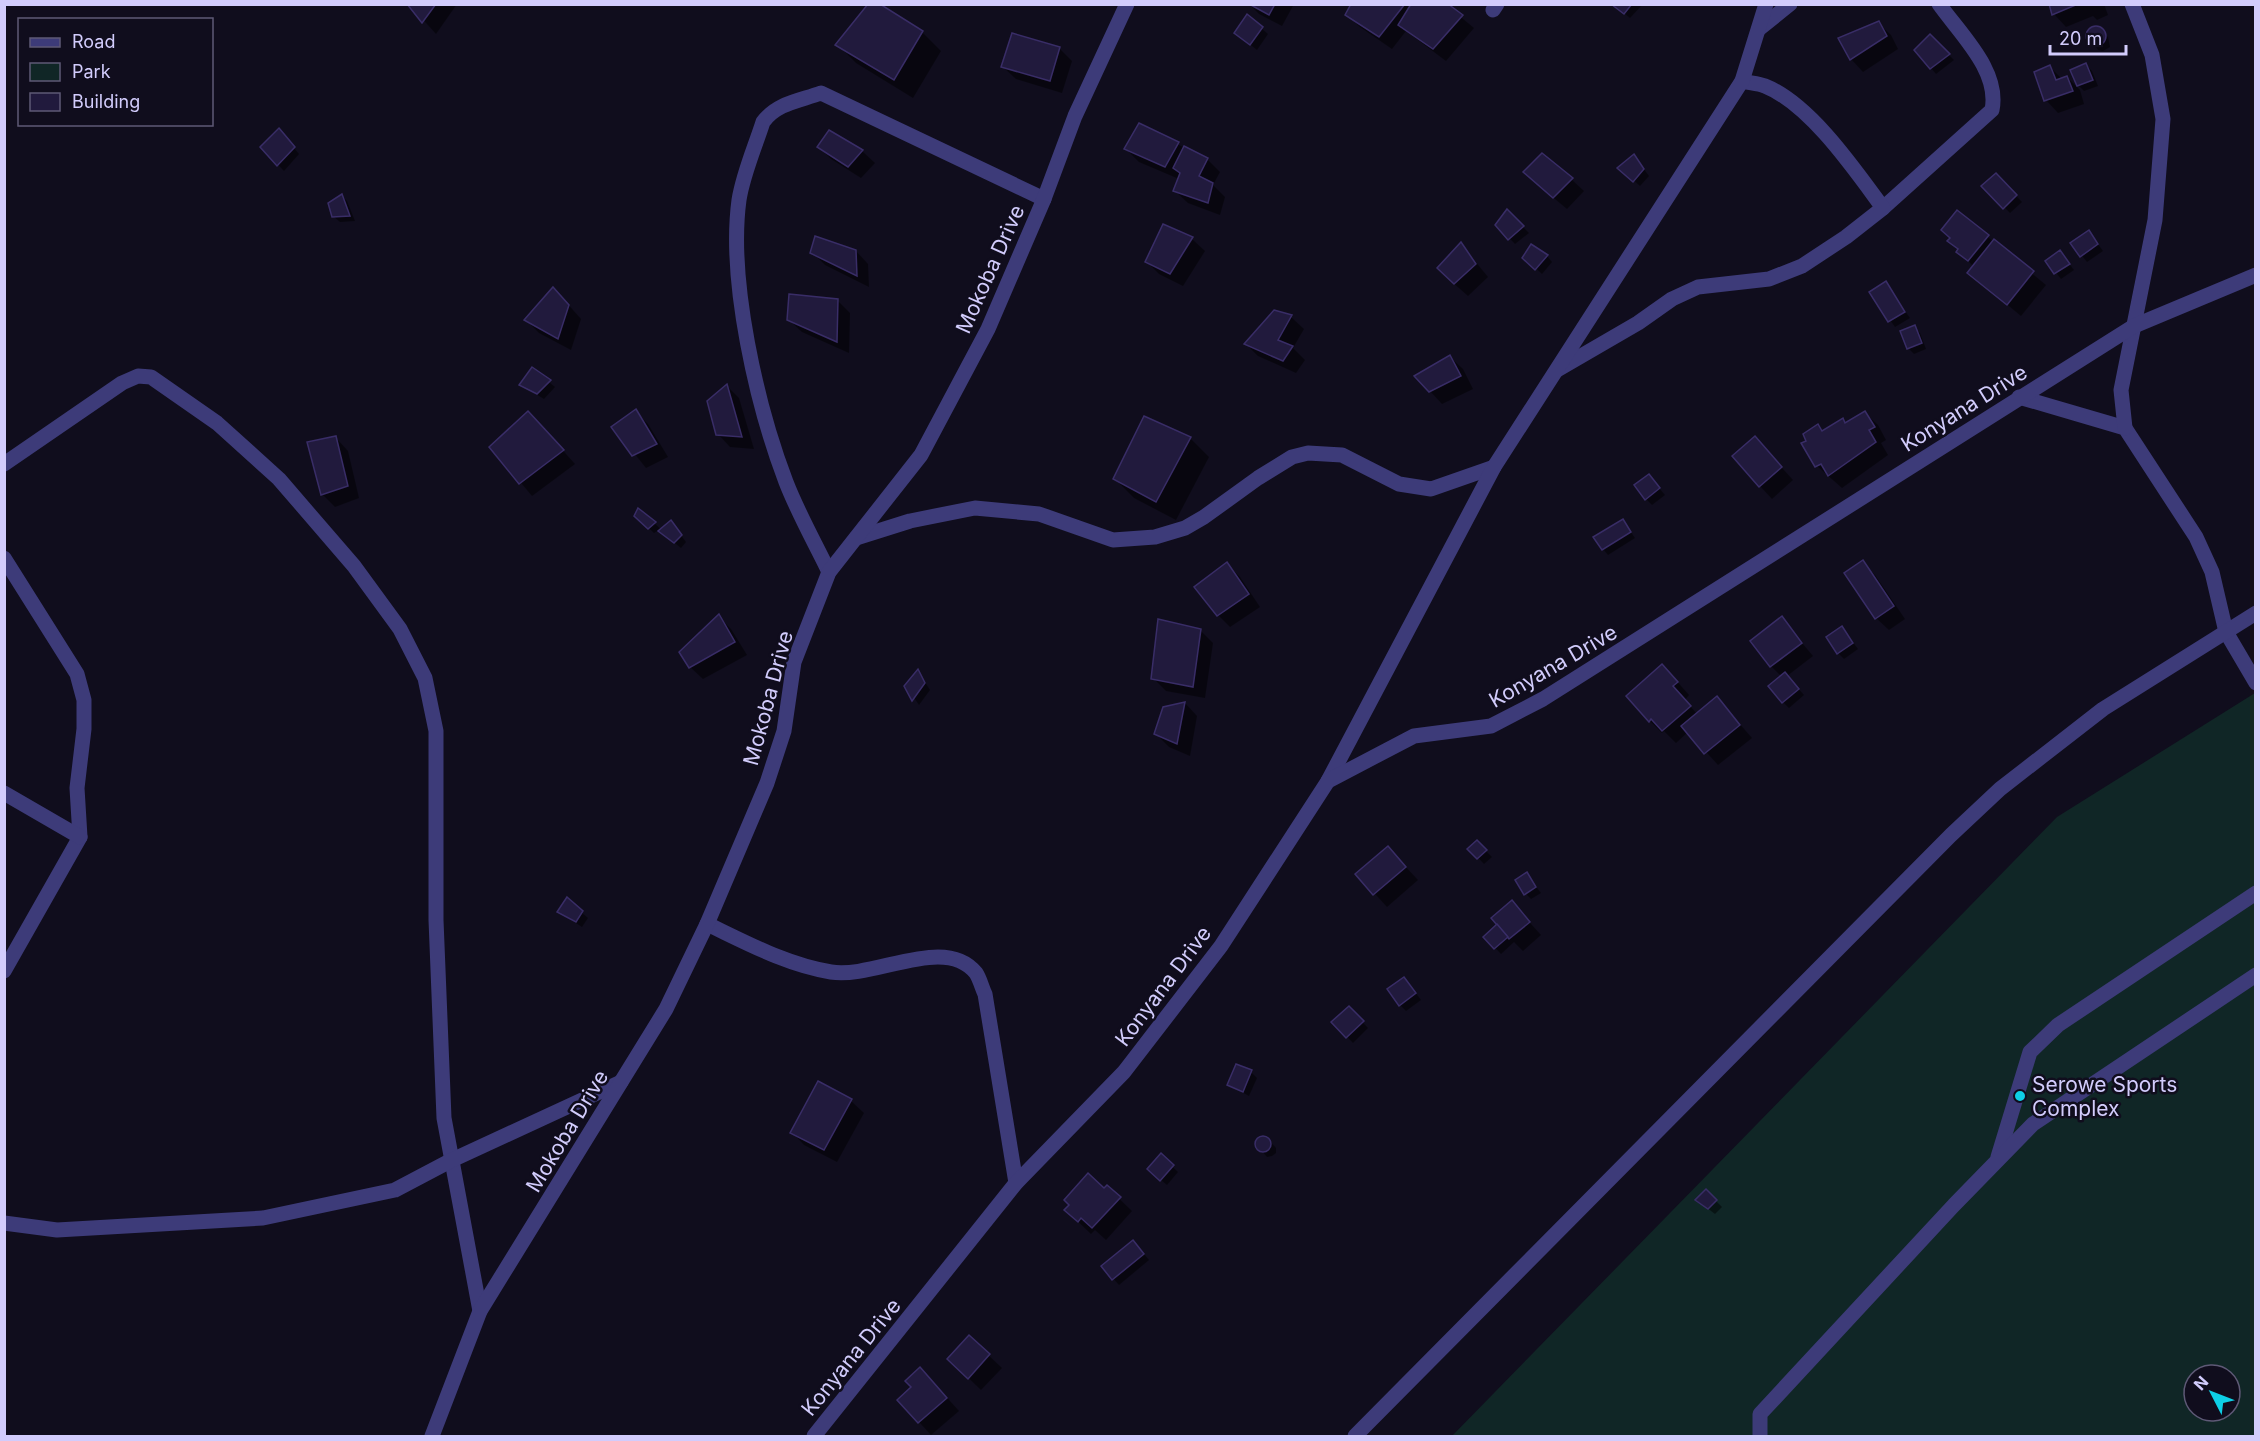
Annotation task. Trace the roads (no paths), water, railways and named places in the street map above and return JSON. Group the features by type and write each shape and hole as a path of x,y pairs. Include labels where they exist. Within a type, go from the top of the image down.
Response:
{"street":[{"name":"Mokoba Drive","path":"432,1437 480,1311 666,1009 707,924 767,783 784,730 794,662 829,573 921,455 988,329 1044,199 1076,116 1127,4"},
{"path":"1328,781 1494,467 1742,81 1766,4"},
{"path":"1759,29 1790,4"},
{"path":"1555,371 1638,323 1672,300 1698,287 1769,279 1802,266 1884,208 1992,110 1995,95 1990,75 1939,4"},
{"path":"2132,4 2152,55 2163,119 2155,220 2121,390 2125,428 2196,537 2212,572 2226,632 2256,683"},
{"path":"1742,81 1764,85 1790,100 1849,160 1884,208"},
{"path":"829,573 786,482 763,406 739,290 736,252 739,199 763,122 771,111 782,105 820,93 1044,199"},
{"name":"Konyana Drive","path":"814,1437 1016,1183 1124,1072 1221,946 1328,781 1414,736 1491,726 1543,699 2134,326 2256,275"},
{"path":"4,464 122,382 138,376 151,377 218,423 279,479 354,566 400,629 424,678 436,731 439,1029 444,1118 450,1161 464,1213 480,1311"},
{"path":"2019,397 2125,428"},
{"path":"856,538 910,521 975,508 1039,514 1113,540 1155,537 1185,528 1284,462 1308,453 1342,455 1398,484 1431,489 1494,467"},
{"path":"4,558 77,674 84,700 77,788 80,837 4,971"},
{"path":"1355,1437 1943,843 2000,789 2103,709 2256,613"},
{"path":"4,793 80,837"},
{"path":"1997,1160 2030,1052 2058,1025 2256,893"},
{"path":"707,924 787,961 833,972 868,971 938,955 959,959 976,974 985,994 1016,1183"},
{"path":"1760,1437 1760,1414 2033,1124 2256,975"},
{"path":"4,1223 57,1230 263,1218 394,1190 450,1161 621,1082"}],"place":[{"name":"Serowe Sports Complex","path":"2020,1096"}]}
